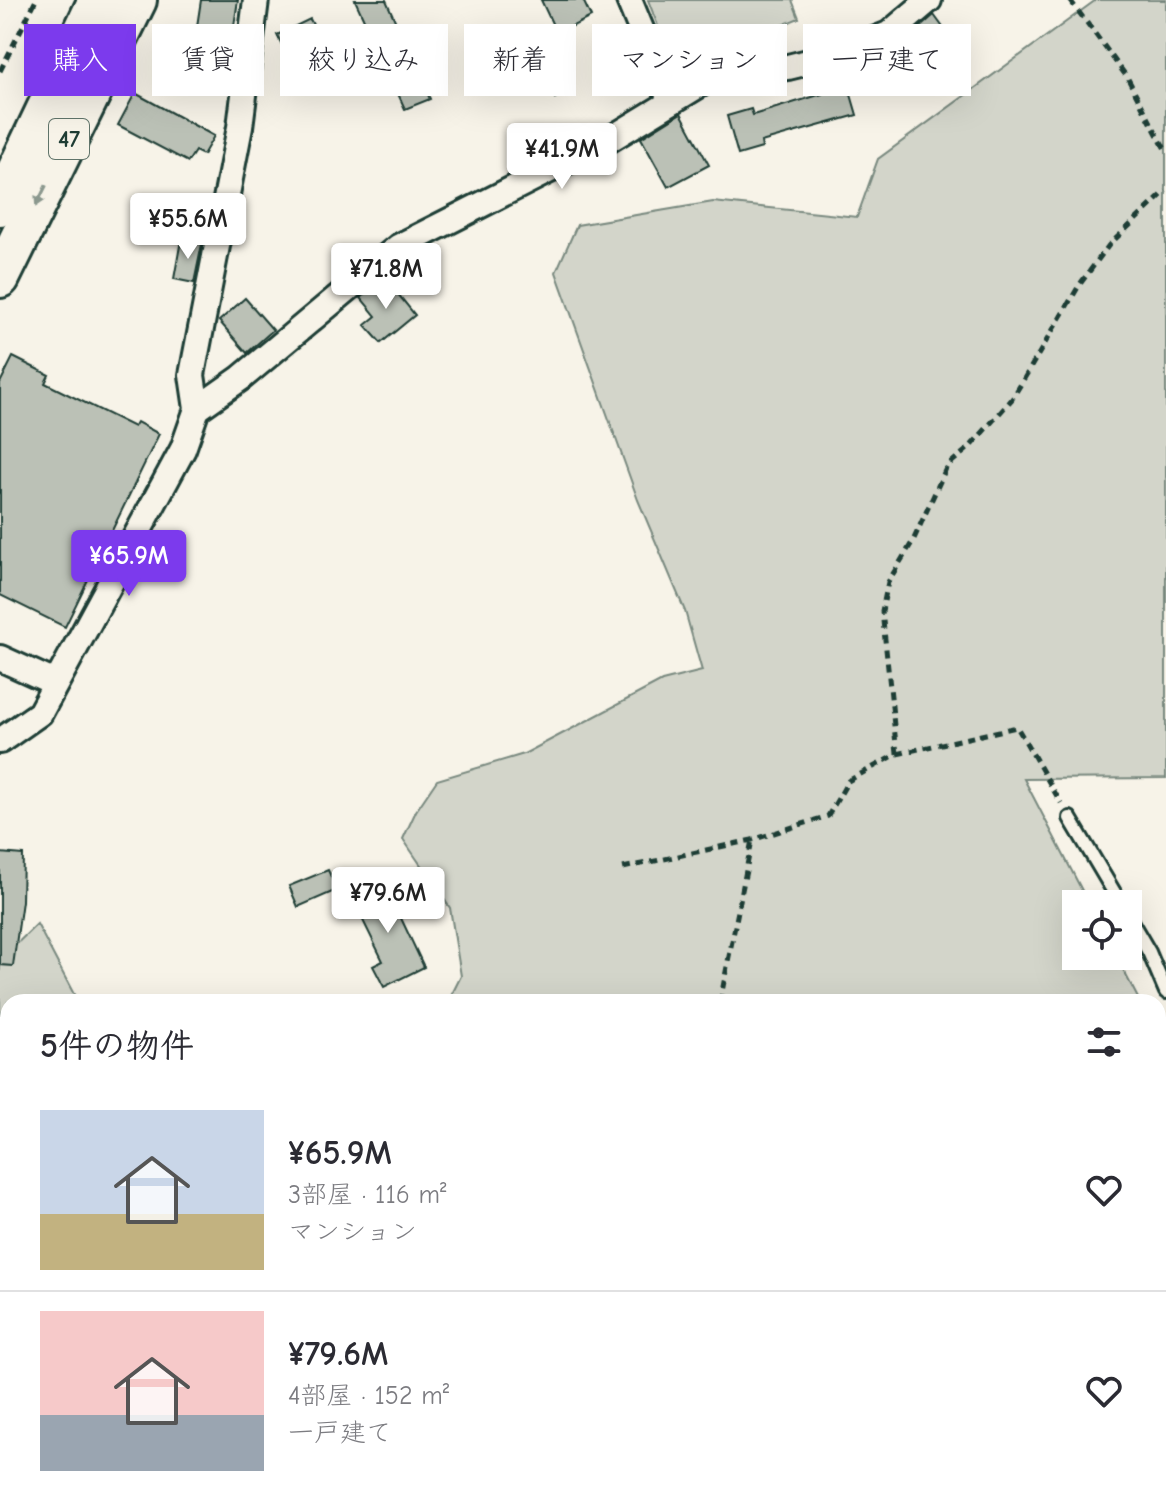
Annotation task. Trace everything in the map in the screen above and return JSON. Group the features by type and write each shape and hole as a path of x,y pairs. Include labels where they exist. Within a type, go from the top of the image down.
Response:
{"main road":[{"name":"47","path":"0,206 98,0"},
{"name":"47","path":"0,278 137,0"}],"street":[{"path":"629,0 671,102"},
{"path":"197,409 241,378 398,247 607,141 709,79 788,67 837,55 889,34 929,0"},
{"path":"0,741 40,713 183,449 197,409 192,375 262,2"},
{"path":"0,658 55,683"}],"lane":[{"path":"1070,818 1113,890"},
{"path":"1142,940 1166,992"}],"path":[{"path":"0,71 36,0"},
{"path":"1070,0 1127,77 1166,151"},
{"path":"897,754 882,611 888,582 913,541 947,466 969,448 1012,399 1080,284 1109,245 1166,191"},
{"path":"623,868 752,840 828,816 848,781 897,754 1017,727 1070,818"},
{"path":"722,994 752,840"}],"shaded area":[{"path":"648,0 792,0 799,18 785,24 657,24"},
{"path":"1096,0 1166,0 1166,778 1024,779 1082,890 1062,890 1062,970 1123,970 1136,994 452,994 461,976 450,908 403,839 416,811 437,780 524,754 662,681 702,671 685,611 638,500 556,272 577,225 713,202 857,217 878,159 964,96 971,96 971,91"},
{"path":"37,924 74,994 0,994 0,960"}],"building":[{"path":"201,0 238,0 234,24 197,24"},
{"path":"355,0 386,0 397,24 366,24"},
{"path":"541,0 583,0 591,17 576,24 552,24"},
{"path":"934,15 941,24 924,24"},
{"path":"136,94 214,136 203,155 195,151 188,162 118,125"},
{"path":"399,96 429,96 430,99 405,109"},
{"path":"815,96 851,96 857,115 761,142 762,148 738,155 727,116 751,109 753,115"},
{"path":"681,113 709,165 668,187 641,138"},
{"path":"181,240 202,244 194,283 174,279"},
{"path":"385,278 415,315 381,343 365,325 376,316 361,298"},
{"path":"245,298 273,330 247,353 219,321"},
{"path":"13,357 49,375 45,383 134,427 137,422 159,434 65,627 0,595 0,383"},
{"path":"0,853 23,855 22,901 13,966 0,965"},
{"path":"328,870 337,890 298,907 289,886"},
{"path":"384,882 424,967 384,987 373,966 383,961 352,898"}]}
